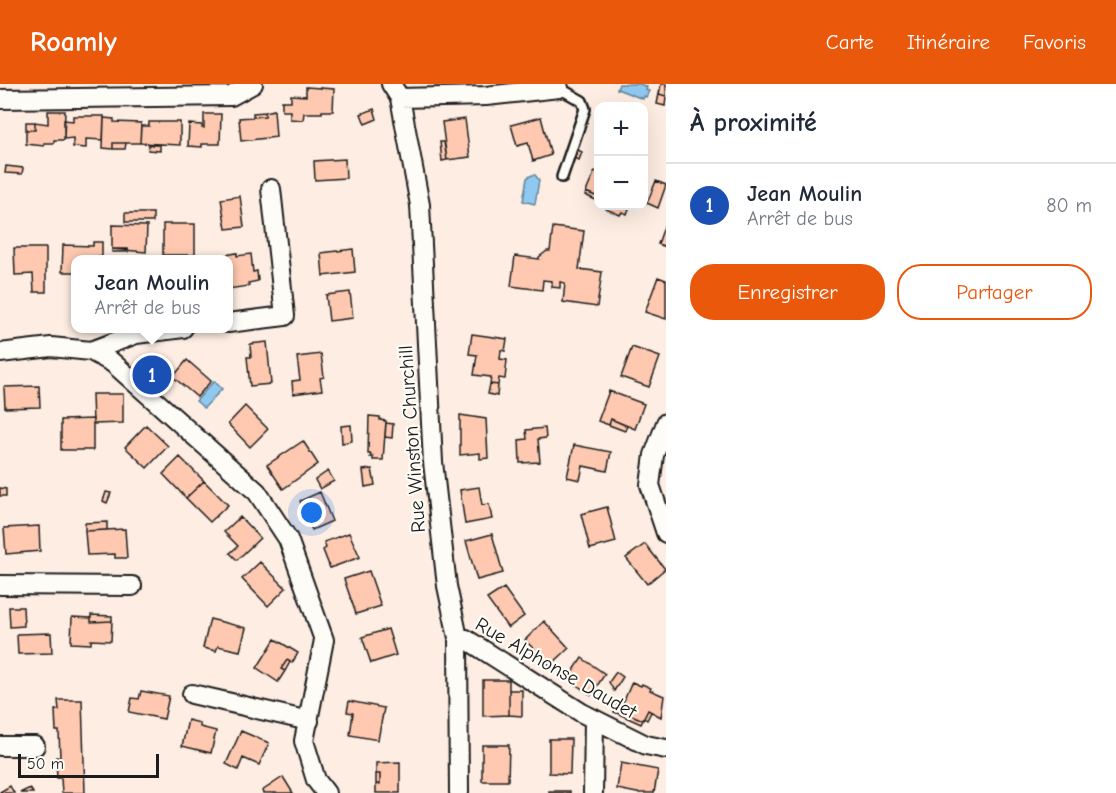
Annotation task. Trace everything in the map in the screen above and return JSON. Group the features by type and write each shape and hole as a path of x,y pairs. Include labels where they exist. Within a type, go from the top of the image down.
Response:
{"street":[{"path":"0,99 231,96 253,84"},
{"path":"396,91 486,96 559,88"},
{"name":"Rue Winston Churchill","path":"396,91 420,205 433,462 447,586 458,638 459,793"},
{"path":"233,322 285,316 271,189"},
{"path":"91,351 144,333"},
{"path":"0,353 51,347 91,351 113,363 257,492 288,539 324,640 304,741 316,780 326,793"},
{"path":"666,423 654,455 650,484 666,533"},
{"path":"0,585 132,586"},
{"name":"Rue Alphonse Daudet","path":"458,638 466,639 594,719 646,745 666,749"},
{"path":"192,694 309,721"},
{"path":"593,793 594,719"},
{"path":"0,746 35,746"}],"lane":[{"path":"559,88 582,101 585,109 562,177"}],"water":[{"path":"619,84 640,84 647,87 646,90 649,91 643,99 617,89"},
{"path":"532,175 539,180 535,204 523,201 527,178"},
{"path":"214,381 222,389 204,408 196,401"}],"building":[{"path":"661,84 666,84 666,96 659,94"},
{"path":"306,87 334,89 333,111 304,113 303,120 290,119 290,111 282,111 282,101 291,101 291,95 306,96"},
{"path":"659,94 666,96 665,106 657,104"},
{"path":"374,109 377,119 365,124 361,114"},
{"path":"274,110 276,137 241,141 239,118 265,116 265,112"},
{"path":"48,111 65,111 64,140 44,143 44,146 26,144 26,130 35,130 35,122 48,124"},
{"path":"265,112 265,116 253,117 253,113"},
{"path":"204,114 221,114 220,144 202,144 202,147 188,146 189,124 202,125 204,128"},
{"path":"73,116 104,116 103,140 86,139 86,148 73,147 73,138 64,139 64,120 73,121"},
{"path":"541,117 551,155 533,161 528,143 517,146 511,125"},
{"path":"104,118 114,119 114,122 141,123 140,143 113,143 113,149 103,148"},
{"path":"465,119 470,157 447,160 442,122"},
{"path":"26,122 35,122 35,130 26,130"},
{"path":"149,122 180,122 180,145 140,143 141,126 149,126"},
{"path":"440,142 444,142 447,160 442,161"},
{"path":"113,143 126,143 125,149 113,149"},
{"path":"149,145 160,145 160,151 148,150"},
{"path":"578,150 582,152 579,160 574,158"},
{"path":"345,159 346,178 315,180 314,161"},
{"path":"6,166 23,168 22,174 5,173"},
{"path":"594,173 594,195 586,192"},
{"path":"656,181 666,185 658,208 648,203"},
{"path":"586,192 594,195 594,199 585,195"},
{"path":"240,196 244,227 226,229 221,199"},
{"path":"608,210 628,210 627,214 622,212 620,215"},
{"path":"125,213 153,213 153,222 125,222"},
{"path":"666,221 666,247 658,244"},
{"path":"163,224 195,224 195,255 163,255"},
{"path":"112,225 147,226 146,252 112,249"},
{"path":"553,227 584,231 579,269 602,272 597,307 563,302 565,283 560,282 560,288 552,287 552,281 543,280 542,290 511,286 515,256 539,259 550,251"},
{"path":"93,242 102,242 102,255 71,255 71,272 62,272 63,245 93,246"},
{"path":"14,248 46,248 46,292 34,292 33,274 15,275"},
{"path":"112,249 128,249 128,252 112,252"},
{"path":"353,249 355,272 323,276 321,253"},
{"path":"251,254 253,272 257,271 258,281 248,283 249,286 233,288 233,255 225,255"},
{"path":"658,277 666,280 666,319 645,312"},
{"path":"350,292 353,318 329,321 326,295"},
{"path":"472,334 507,339 505,351 501,350 500,359 507,360 505,379 499,378 498,385 490,384 491,377 474,375 477,355 469,354"},
{"path":"267,342 271,384 250,386 247,357 251,357 250,344"},
{"path":"632,347 660,357 649,387 621,377"},
{"path":"321,354 324,377 320,378 322,390 293,394 292,381 300,380 297,357"},
{"path":"155,358 163,365 159,369 151,362"},
{"path":"187,360 211,381 197,397 173,377"},
{"path":"490,384 498,385 497,396 488,394"},
{"path":"39,386 40,407 5,408 4,387"},
{"path":"609,391 644,404 635,429 611,419 609,425 598,421"},
{"path":"92,394 123,394 123,423 93,424"},
{"path":"245,406 268,429 250,447 228,424"},
{"path":"460,415 486,419 488,458 480,459 480,453 460,455"},
{"path":"369,416 380,417 380,420 386,421 383,460 373,460 373,457 370,457 371,454 368,454"},
{"path":"93,419 93,450 61,450 61,420"},
{"path":"611,419 627,426 625,431 609,425"},
{"path":"386,423 393,424 392,438 385,437"},
{"path":"146,425 168,446 147,468 125,447"},
{"path":"351,425 352,441 342,443 341,426"},
{"path":"545,428 546,438 538,439 540,462 520,463 519,440 527,439 526,430"},
{"path":"303,441 318,464 283,489 267,465"},
{"path":"574,445 611,452 607,471 583,466 580,480 567,477"},
{"path":"180,457 204,481 186,498 163,474"},
{"path":"372,469 375,485 365,487 363,470"},
{"path":"328,471 334,481 320,489 315,480"},
{"path":"204,481 228,505 210,522 186,498"},
{"path":"479,487 482,505 489,504 492,519 465,524 460,490"},
{"path":"0,488 6,489 6,496 0,496"},
{"path":"106,492 111,493 107,503 103,501"},
{"path":"320,492 332,521 312,530 300,501"},
{"path":"607,507 616,542 590,549 581,514"},
{"path":"240,517 260,538 237,560 230,553 238,546 224,532"},
{"path":"107,522 107,530 85,531 85,523"},
{"path":"39,526 40,551 6,554 4,528"},
{"path":"125,529 127,558 115,558 115,554 87,555 85,531"},
{"path":"349,533 360,557 330,568 323,550 326,548 324,542"},
{"path":"492,534 503,573 477,580 466,541"},
{"path":"645,544 665,569 647,584 626,558"},
{"path":"260,562 286,588 268,606 242,579"},
{"path":"369,571 381,606 356,614 344,579"},
{"path":"504,588 524,616 508,628 487,599"},
{"path":"9,607 23,607 24,626 10,627"},
{"path":"91,615 112,616 112,621 91,622"},
{"path":"72,617 91,618 91,622 112,621 111,641 91,640 91,644 71,643"},
{"path":"210,619 246,628 240,651 218,646 216,651 203,648"},
{"path":"544,621 569,648 550,666 525,640"},
{"path":"388,629 396,655 371,663 362,637"},
{"path":"51,633 52,653 18,654 17,634"},
{"path":"275,639 298,653 292,663 287,660 281,669 285,671 278,682 257,668"},
{"path":"582,658 605,674 591,695 568,679"},
{"path":"287,660 290,662 285,671 281,669"},
{"path":"616,672 623,677 614,691 609,682"},
{"path":"483,680 509,680 509,715 483,716"},
{"path":"632,682 641,686 642,684 664,696 661,717 648,710 643,720 620,710"},
{"path":"509,690 522,690 522,716 509,715"},
{"path":"141,691 169,696 164,719 129,712 132,698 139,699"},
{"path":"58,700 82,700 85,793 62,793 61,778 57,778 56,757 60,758 59,731 56,731 55,710 59,710"},
{"path":"349,701 384,708 378,740 350,735 353,713 347,712"},
{"path":"619,702 622,703 620,710 643,720 641,724 614,712"},
{"path":"648,710 651,712 647,720 644,718"},
{"path":"188,720 200,723 200,727 216,731 211,753 182,746"},
{"path":"241,731 269,743 259,765 243,758 238,770 226,764"},
{"path":"549,739 571,739 570,774 549,773"},
{"path":"482,745 509,745 508,781 482,781"},
{"path":"400,762 400,793 376,793 376,784 380,784 380,774 376,774 376,763"},
{"path":"621,763 658,770 654,793 637,793 617,789"},
{"path":"376,774 380,774 380,784 376,784"},
{"path":"283,777 293,793 263,793 262,791"},
{"path":"10,786 14,793 0,793 0,792"},
{"path":"30,788 33,793 20,793"},
{"path":"549,791 570,791 570,793 549,793"}],"place":[{"name":"Jean Moulin","path":"152,375"}]}
